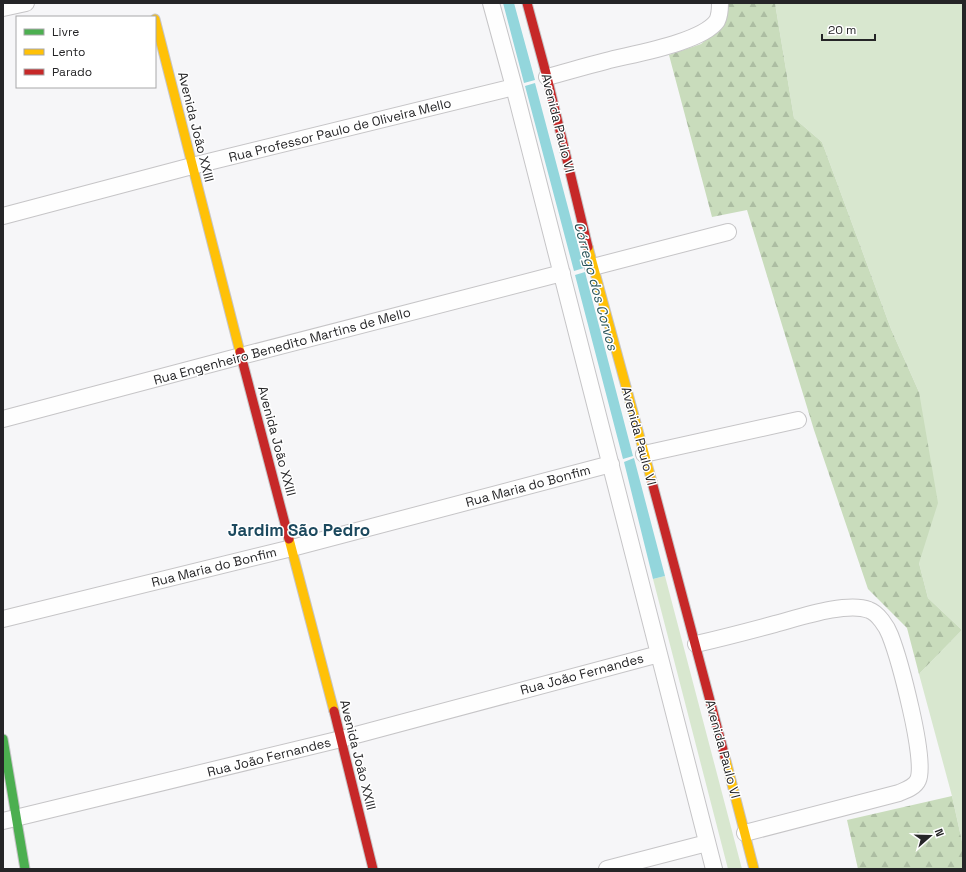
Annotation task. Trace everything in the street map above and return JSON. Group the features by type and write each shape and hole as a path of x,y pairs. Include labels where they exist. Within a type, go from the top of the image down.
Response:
{"street":[{"path":"3,8 26,3"},
{"path":"491,3 562,273 714,869"},
{"name":"Avenida Paulo VI","path":"527,3 594,267 696,644 754,869"},
{"path":"547,77 692,38 709,28 717,20 720,3"},
{"name":"Avenida João XXIII","path":"156,23 240,356 292,548 373,869"},
{"name":"Rua Professor Paulo de Oliveira Mello","path":"3,216 192,166 514,87"},
{"path":"594,267 728,232"},
{"name":"Rua Engenheiro Benedito Martins de Mello","path":"3,419 562,273"},
{"path":"644,454 798,420"},
{"name":"Rua Maria do Bonfim","path":"3,619 292,548 610,464"},
{"path":"696,644 829,611 856,607 871,610 881,620 890,634 908,698 918,746 920,772 918,781 911,788 899,793 745,833"},
{"name":"Rua João Fernandes","path":"10,819 341,739 659,654"},
{"path":"3,740 10,819 25,869"},
{"path":"607,869 707,843"}],"green space":[{"path":"726,3 775,3 794,118 822,142 891,329 919,392 938,503 919,563 928,598 962,630 919,674 907,628 868,589 814,430 747,210 712,217 669,55 701,44 720,28"},
{"path":"775,3 963,3 963,846 952,796 919,674 962,630 928,598 919,563 919,392 891,329 822,142 794,118"},
{"path":"665,576 742,869 728,869 653,579"},
{"path":"952,796 963,846 963,869 858,869 847,820"}],"water":[{"path":"503,3 514,3 535,80 524,83"},
{"path":"535,83 584,268 574,271 525,86"},
{"path":"585,272 633,456 623,459 575,275"},
{"path":"634,458 665,576 653,579 624,462"}],"traffic: fast":[{"path":"3,739 25,869"}],"traffic: slow":[{"path":"156,23 240,352"},
{"path":"588,247 652,482"},
{"path":"289,539 334,711"},
{"path":"725,757 754,869"}],"traffic: jam":[{"path":"527,3 547,77 588,247"},
{"path":"240,352 289,539"},
{"path":"652,482 725,757"},
{"path":"334,711 373,869"}],"district":[{"name":"Jardim São Pedro","path":"299,530"}],"water label":[{"name":"Córrego dos Corvos","path":"596,286"}]}
